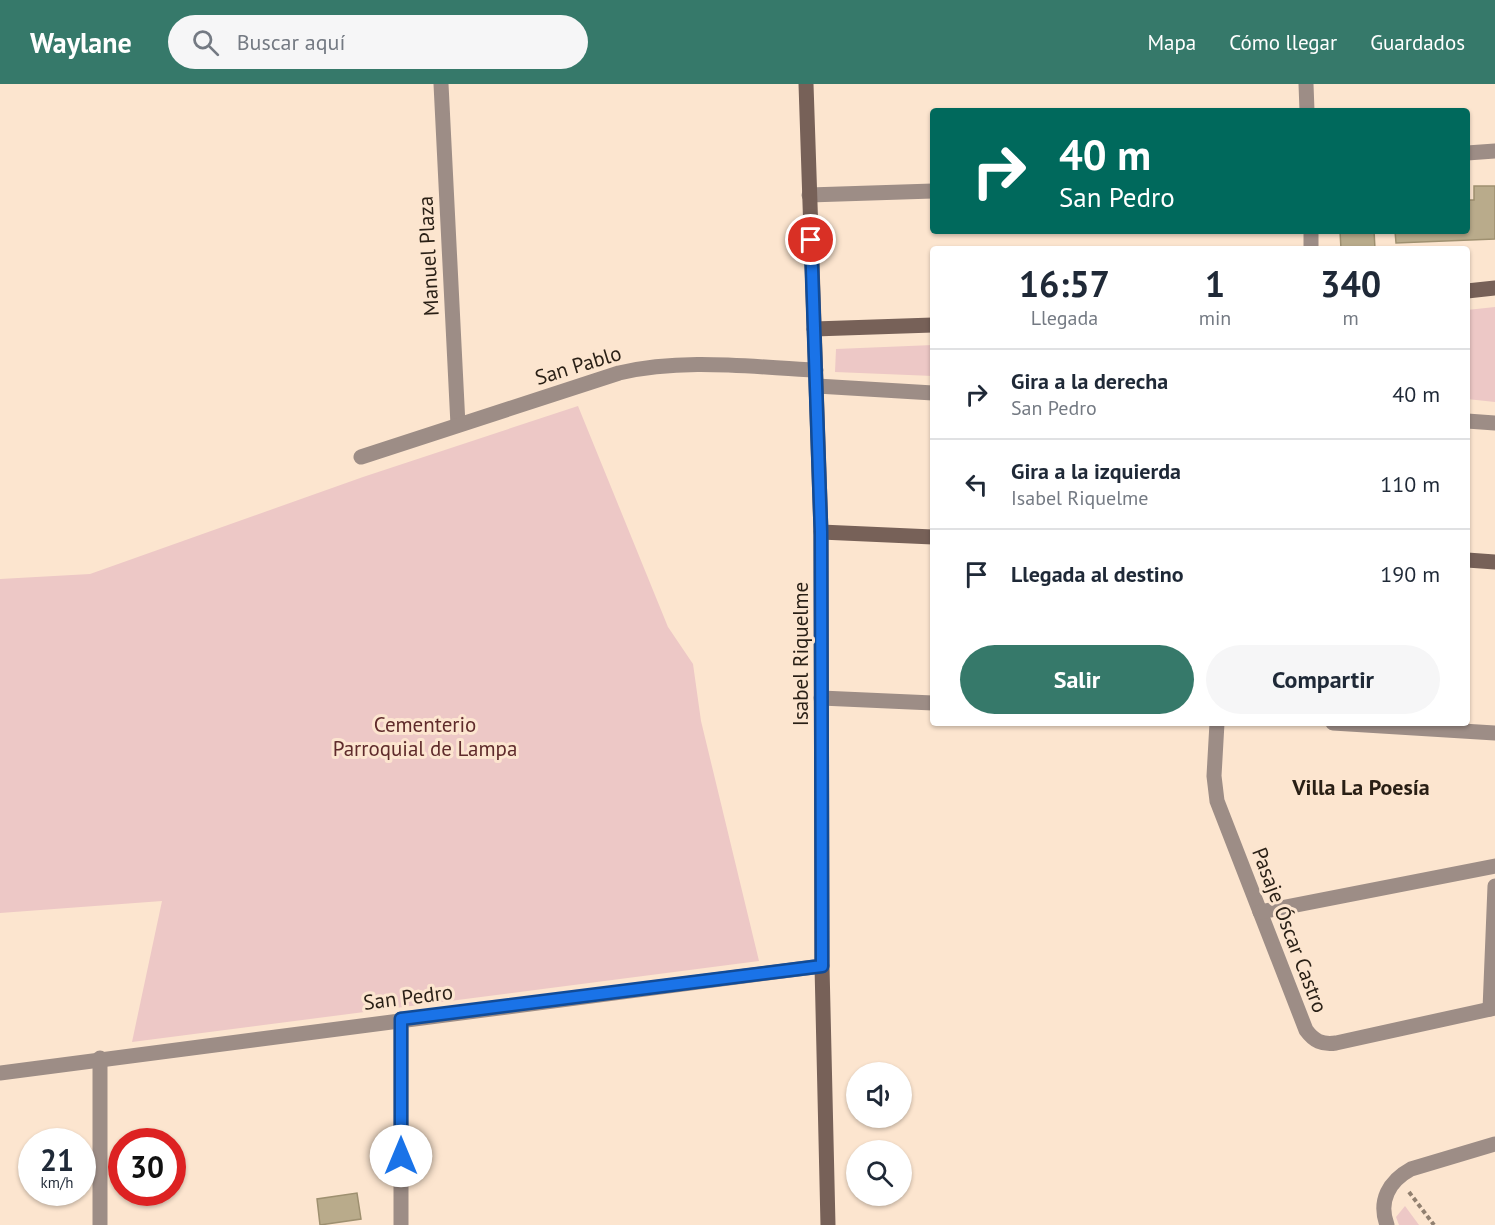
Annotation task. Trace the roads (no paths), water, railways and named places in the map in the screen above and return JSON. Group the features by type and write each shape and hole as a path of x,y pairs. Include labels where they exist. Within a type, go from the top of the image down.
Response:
{"street":[{"name":"Manuel Plaza","path":"441,84 458,425"},
{"name":"Isabel Riquelme","path":"806,84 821,532 822,966 828,1225"},
{"path":"1306,84 1307,108"},
{"path":"1470,153 1495,151"},
{"path":"809,195 930,191"},
{"path":"1470,291 1495,288"},
{"path":"814,329 930,325"},
{"name":"San Pablo","path":"361,457 638,369 685,364 816,370"},
{"path":"817,386 930,393"},
{"path":"1470,421 1495,423"},
{"path":"821,532 930,537"},
{"path":"1470,560 1495,562"},
{"path":"821,698 930,703"},
{"name":"Pasaje Óscar Castro","path":"1217,726 1214,776 1217,801 1306,1030 1311,1037 1318,1042 1336,1043 1492,1009"},
{"path":"1382,726 1495,733"},
{"path":"1260,912 1495,866"},
{"path":"1492,1009 1495,886"},
{"name":"San Pedro","path":"0,1073 100,1058 822,966"},
{"path":"401,1019 401,1225"},
{"path":"100,1058 100,1225"},
{"path":"1387,1225 1384,1218 1386,1193 1398,1178 1411,1169 1495,1144"}],"district":[{"name":"Villa La Poesía","path":"1361,787"}],"park label":[{"name":"Cementerio Parroquial de Lampa","path":"425,736"}]}
